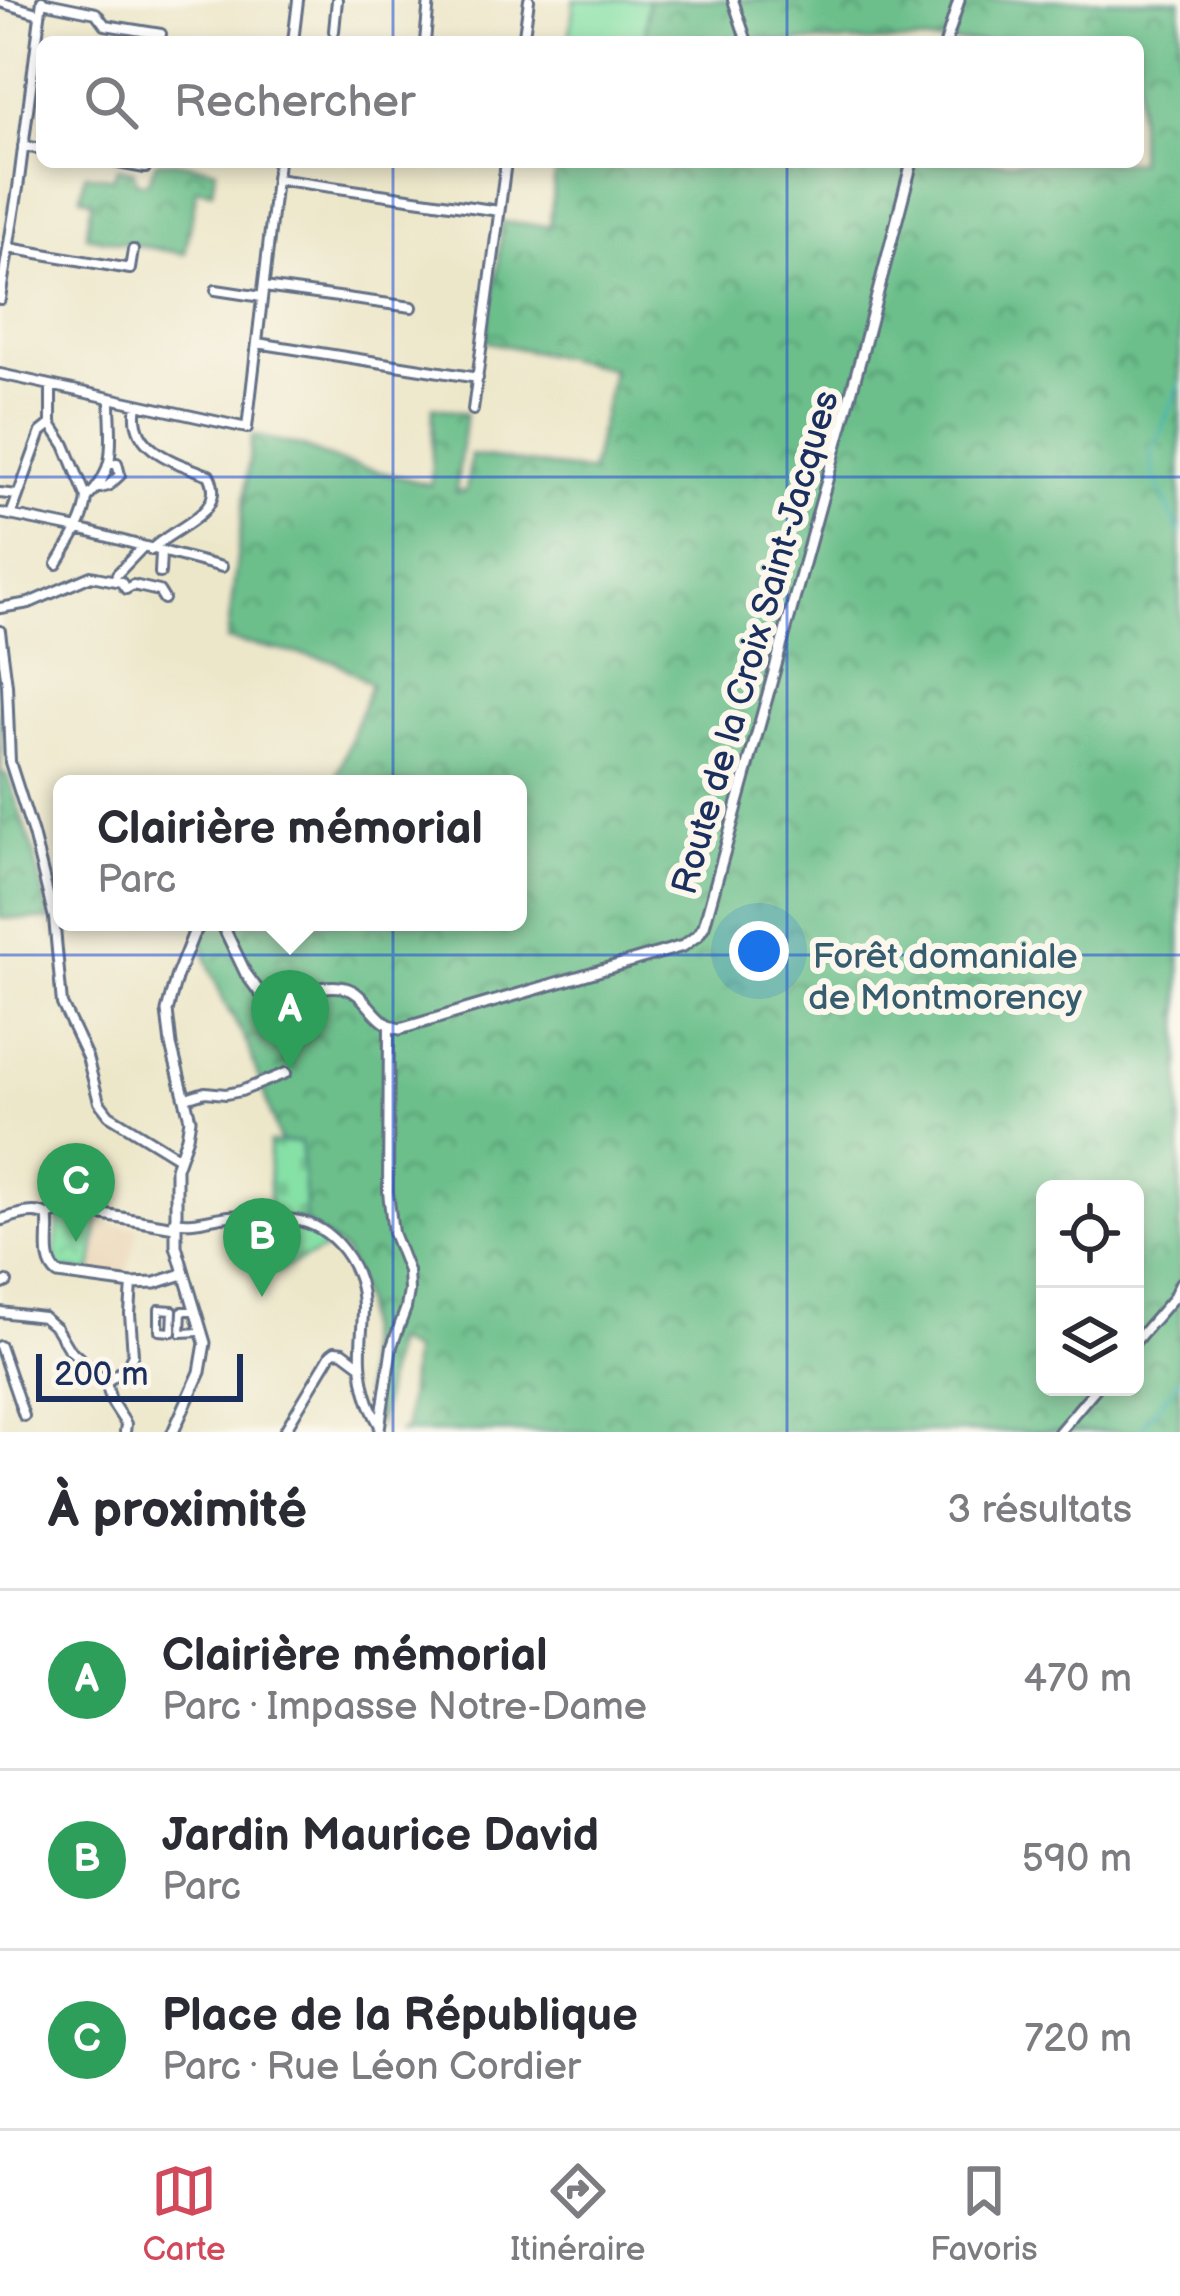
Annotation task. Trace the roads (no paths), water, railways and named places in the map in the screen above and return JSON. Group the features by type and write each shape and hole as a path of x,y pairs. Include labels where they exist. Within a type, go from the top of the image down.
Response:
{"street":[{"path":"294,36 298,0"},
{"path":"334,31 337,0"},
{"path":"426,36 429,0"},
{"path":"524,36 529,0"},
{"path":"733,0 745,36"},
{"path":"948,36 959,0"},
{"path":"37,36 42,1 96,13 105,25 135,36"},
{"path":"0,2 40,14"},
{"path":"145,36 160,34"},
{"path":"0,299 36,44"},
{"path":"30,88 36,89"},
{"path":"22,146 36,148"},
{"path":"0,374 247,428 277,168"},
{"path":"473,410 505,168"},
{"name":"Route de la Croix Saint-Jacques","path":"389,1026 400,1029 426,1023 683,946 704,926 910,168"},
{"path":"276,178 499,211"},
{"path":"9,248 130,269 133,250"},
{"path":"216,290 412,308"},
{"path":"257,343 478,378"},
{"path":"50,386 51,424 65,445 88,503 57,564"},
{"path":"87,498 111,464 110,400"},
{"path":"117,574 206,511 214,486 209,475 153,451 137,429 137,405"},
{"path":"11,515 41,432 51,424"},
{"path":"0,493 17,495"},
{"path":"0,513 222,567"},
{"path":"151,550 160,573"},
{"path":"0,608 29,603 91,576 121,583 126,589 133,585 159,591 164,599"},
{"path":"0,631 10,762 53,914"},
{"path":"55,931 62,1004 87,1057 99,1102 109,1115 178,1158"},
{"path":"172,1432 200,1372 205,1343 183,1274 175,1224 176,1168 189,1126 167,1011 196,931"},
{"path":"225,931 262,998 272,1002 319,988 345,988 389,1026 388,1192 409,1291 392,1346 379,1429"},
{"path":"185,1098 241,1091 286,1073"},
{"path":"0,1220 29,1213 48,1216"},
{"path":"48,1216 92,1213 175,1224 229,1216 271,1218 297,1220 325,1231 345,1252 358,1277 365,1394 379,1429"},
{"path":"48,1216 49,1260 54,1272 132,1283 155,1283 183,1274"},
{"path":"106,1382 126,1368 133,1354 132,1283"},
{"path":"1144,1332 1180,1283"},
{"path":"177,1310 195,1311 200,1332 181,1333 177,1310"},
{"path":"0,1312 43,1317 56,1328 68,1348 106,1382 111,1401 126,1424 125,1432"},
{"path":"0,1346 24,1416"},
{"path":"284,1432 331,1354 343,1352 361,1365"},
{"path":"1059,1432 1089,1396"}],"waterway":[{"path":"1180,383 1151,455 1153,474 1180,533"},
{"path":"1138,1432 1180,1379"}],"place":[{"name":"Clairière mémorial","path":"290,1069"},
{"name":"Place de la République","path":"76,1242"},
{"name":"Jardin Maurice David","path":"262,1297"}],"park label":[{"name":"Forêt domaniale de Montmorency","path":"945,976"}]}
